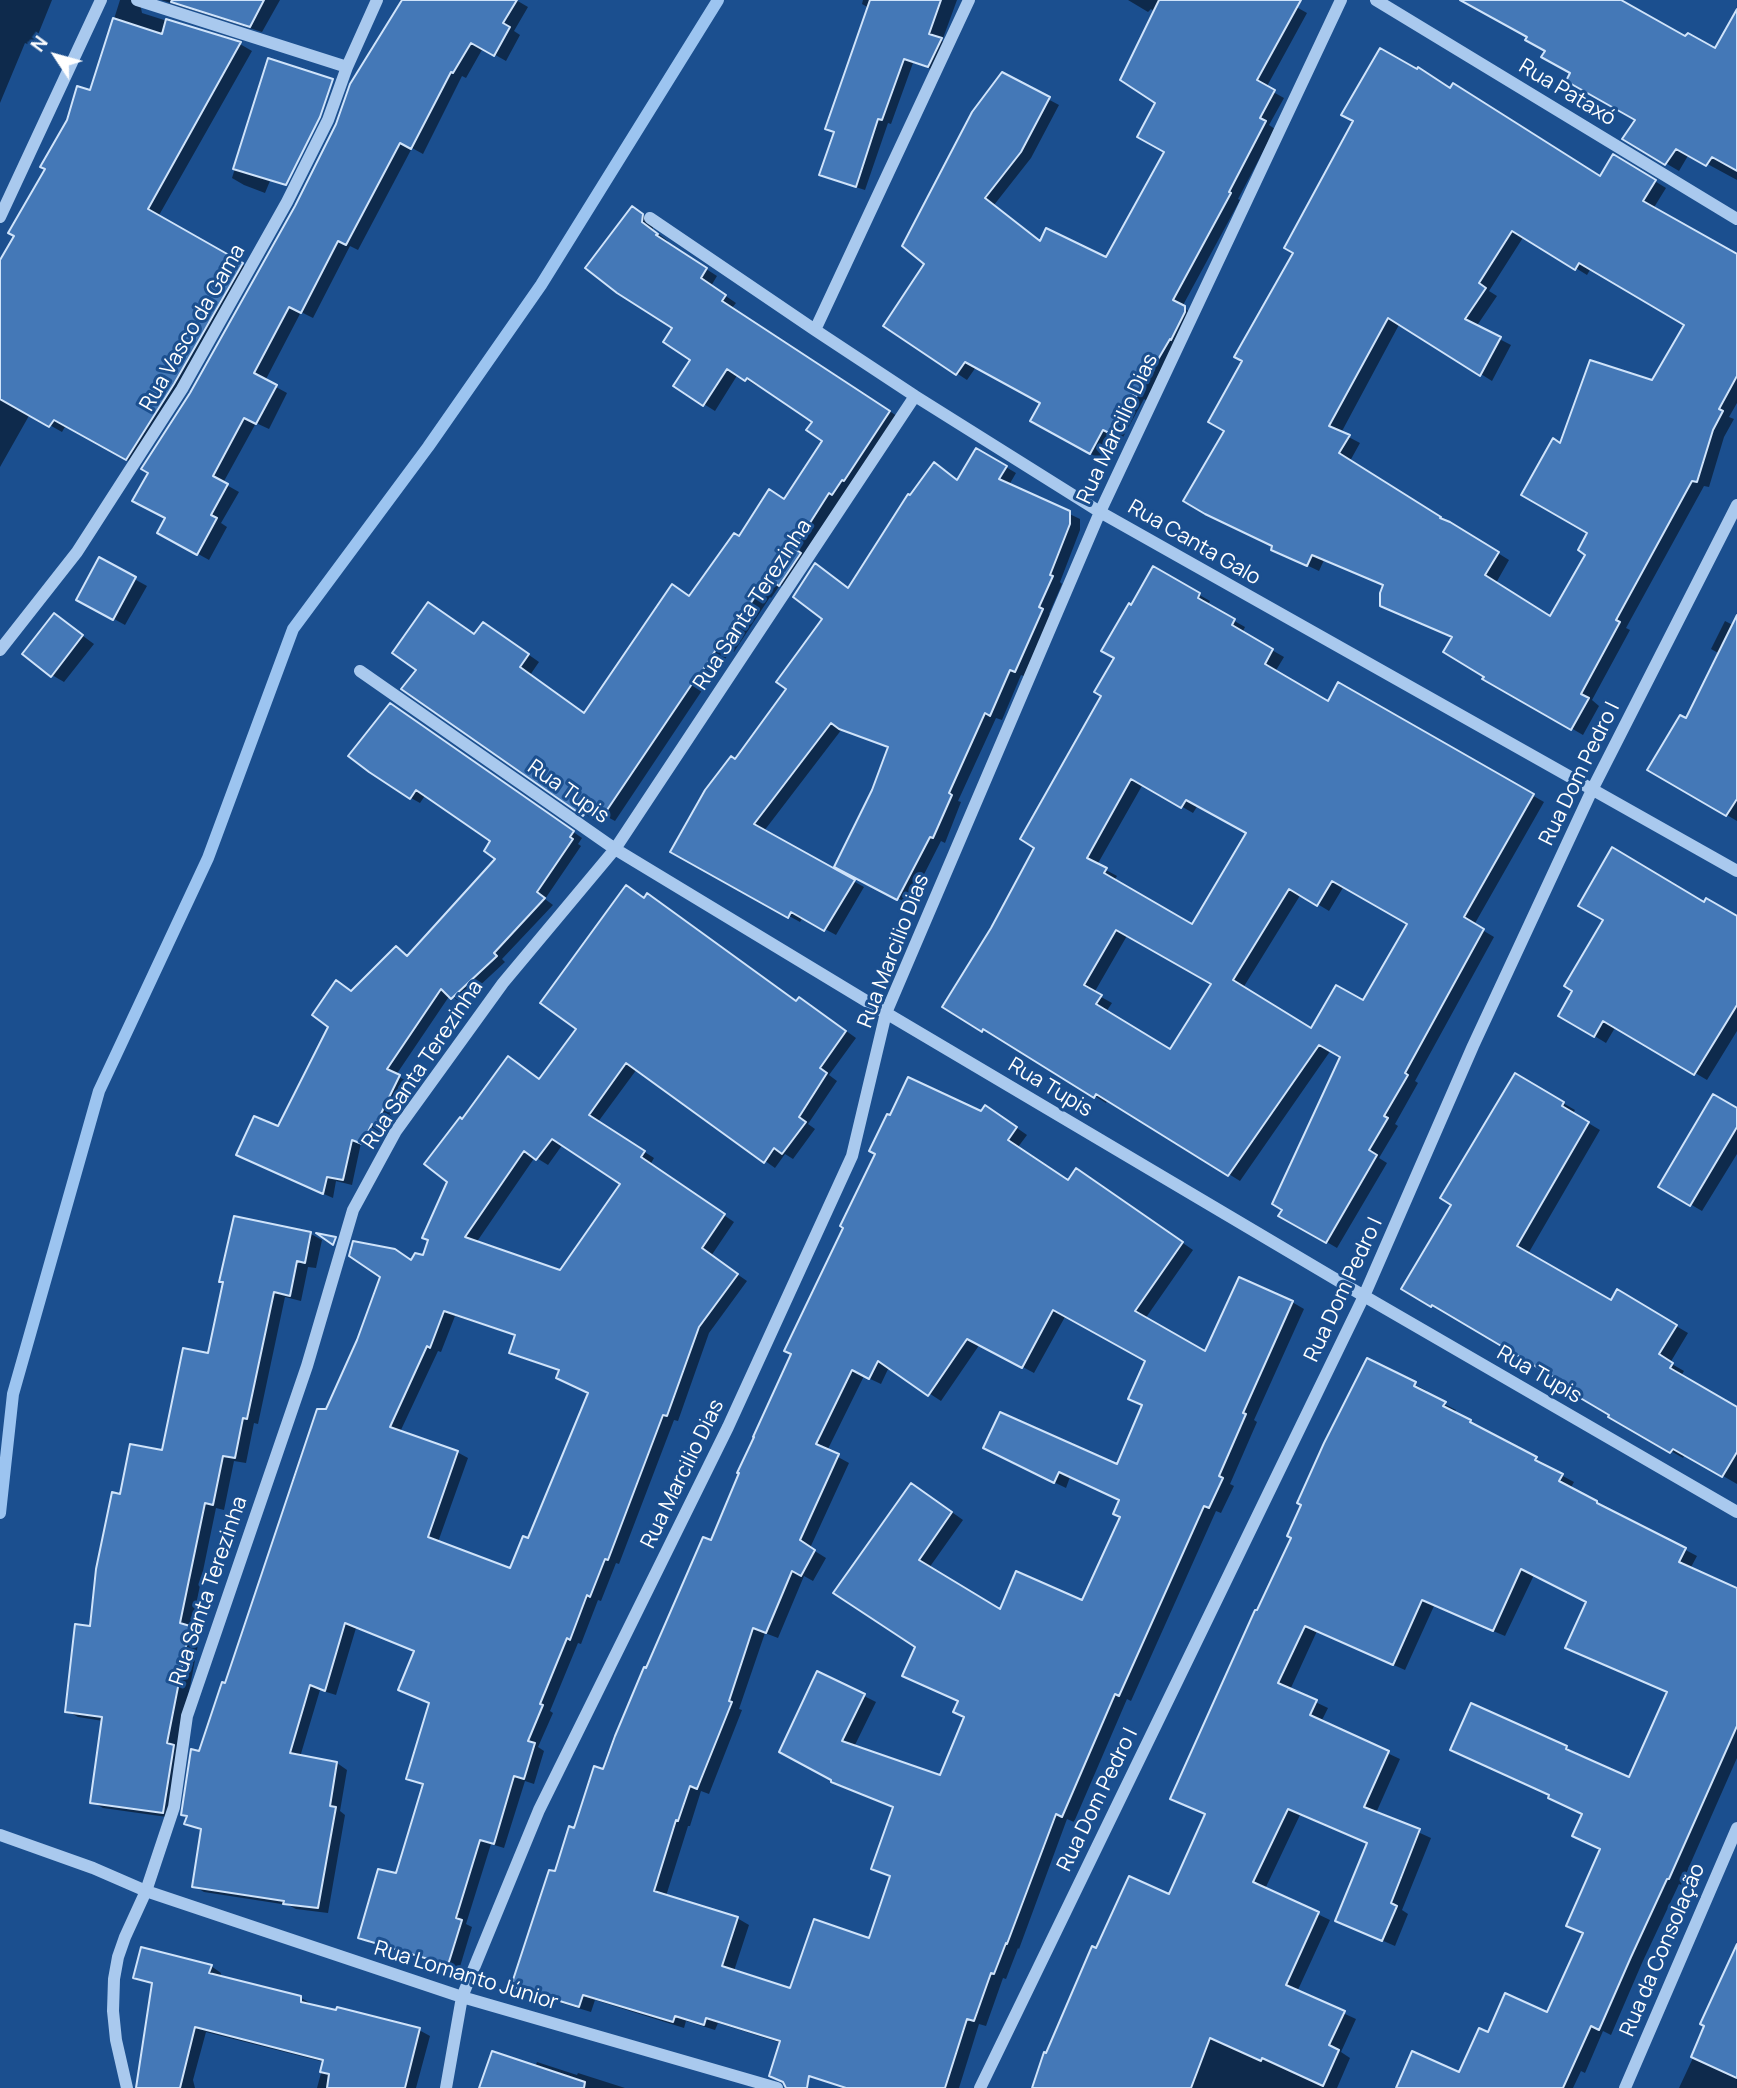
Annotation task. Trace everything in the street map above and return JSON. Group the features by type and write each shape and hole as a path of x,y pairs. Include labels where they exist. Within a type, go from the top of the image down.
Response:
{"street":[{"path":"0,217 5,196 101,0"},
{"path":"137,0 347,67"},
{"name":"Rua Vasco da Gama","path":"0,650 77,552 182,389 287,202 328,120 347,67 377,0"},
{"path":"815,331 969,0"},
{"name":"Rua Marcilio Dias","path":"446,2088 462,1997 539,1810 728,1427 852,1156 886,1013 1100,512 1341,0"},
{"name":"Rua Pataxó","path":"1376,0 1737,219"},
{"name":"Rua Canta Galo","path":"650,218 815,331 1100,512 1737,871"},
{"name":"Rua Santa Terezinha","path":"127,2088 113,2011 118,1957 146,1891 174,1807 187,1716 307,1366 354,1210 396,1132 503,983 615,849 915,396"},
{"name":"Rua Dom Pedro I","path":"980,2088 1364,1296 1474,1046 1592,790 1737,505"},
{"name":"Rua Tupis","path":"360,671 615,849 1364,1296 1737,1512"},
{"name":"Rua da Consolação","path":"1625,2088 1737,1828"},
{"name":"Rua Lomanto Júnior","path":"0,1835 93,1868 146,1891 462,1997 778,2088"}],"building":[{"path":"264,0 250,27 171,2"},
{"path":"402,0 517,0 503,23 510,27 494,56 471,43 453,73 451,72 411,149 400,143 346,245 338,241 301,313 289,307 254,373 277,385 256,424 244,418 213,476 228,484 211,515 217,518 197,555 157,533 165,518 132,501 148,473 141,469 190,393 295,206 336,124 350,84"},
{"path":"870,0 941,0 929,34 942,38 928,67 904,59 882,120 878,119 856,187 819,175 834,132 825,129"},
{"path":"1159,0 1301,0 1257,80 1275,90 1260,118 1266,121 1229,192 1231,193 1173,300 1185,306 1185,312 1136,397 1133,395 1111,434 1103,430 1090,454 1030,421 1040,403 965,362 956,375 883,326 924,264 902,246 972,112 1002,72 1050,97 1021,152 985,198 1040,241 1046,228 1106,257 1164,152 1137,137 1155,103 1120,80"},
{"path":"1460,0 1621,0 1685,36 1688,33 1715,48 1737,9 1737,171 1712,157 1706,166 1676,149 1665,165 1622,139 1635,120 1566,81 1570,73 1541,57 1545,51 1525,40 1527,37"},
{"path":"113,18 162,34 166,19 241,42 148,209 243,263 174,384 126,460 54,420 49,427 0,399 0,260 14,236 8,233 45,169 40,167 67,120 77,86 90,90"},
{"path":"1380,48 1417,69 1418,67 1450,88 1453,83 1600,176 1613,154 1656,180 1643,201 1737,254 1737,376 1719,409 1723,411 1713,430 1697,482 1692,481 1616,620 1620,622 1581,694 1589,698 1571,730 1482,679 1484,677 1443,652 1452,637 1380,606 1383,585 1312,555 1307,566 1271,550 1272,546 1183,501 1224,431 1208,422 1242,361 1234,357 1293,253 1284,248 1353,121 1341,115","holes":["1512,231 1575,270 1579,263 1684,325 1652,380 1590,360 1560,443 1553,438 1521,495 1587,533 1578,550 1585,555 1550,616 1485,575 1499,552 1440,518 1339,453 1350,435 1329,426 1388,318 1480,376 1501,337 1465,319 1486,288 1479,283"]},
{"path":"268,58 333,79 320,117 286,185 233,169"},
{"path":"632,206 643,214 642,222 658,234 656,235 707,268 701,278 726,295 722,301 890,411 844,481 842,480 832,495 829,493 794,548 801,553 779,586 769,579 758,592 722,647 719,645 698,675 603,816 589,807 583,816 401,689 416,670 392,653 428,602 474,634 483,622 529,654 520,667 584,713 672,584 689,596 734,533 739,536 769,489 784,499 822,441 806,430 812,422 747,378 745,381 727,369 703,406 673,386 690,360 663,342 672,328 617,293 585,268"},
{"path":"976,448 1007,466 999,479 1070,511 1070,524 1050,575 1053,576 1039,607 1043,609 1015,672 1010,670 990,716 985,713 949,793 952,795 933,838 930,837 897,900 834,867 872,790 888,747 839,729 831,723 754,824 855,880 824,931 791,912 788,918 670,852 705,790 731,756 735,759 786,689 776,682 822,619 793,597 815,563 848,588 908,494 910,495 934,462 957,480"},
{"path":"99,557 136,577 113,620 76,600"},
{"path":"1153,566 1200,593 1198,598 1235,619 1232,625 1273,649 1265,664 1328,701 1338,682 1534,794 1464,917 1484,929 1384,1116 1388,1118 1369,1150 1377,1155 1326,1243 1278,1216 1282,1210 1272,1204 1340,1057 1319,1045 1228,1176 1096,1094 1094,1098 983,1029 982,1032 942,1007 991,928 1034,848 1020,839 1101,696 1094,692 1114,658 1101,651 1129,603 1131,605","holes":["1131,779 1181,808 1186,800 1246,833 1192,924 1104,873 1107,868 1087,858","1332,881 1407,924 1363,1000 1336,985 1311,1028 1233,980 1289,889 1317,906","1116,930 1211,984 1170,1049 1096,1004 1102,995 1084,985"]},
{"path":"54,613 83,635 51,677 22,654"},
{"path":"1737,615 1737,799 1726,816 1647,770 1680,715 1686,718"},
{"path":"390,703 574,831 570,837 573,839 537,892 545,898 494,953 497,956 451,999 441,989 387,1069 400,1075 375,1126 372,1124 362,1144 352,1140 343,1180 327,1177 323,1194 236,1155 254,1116 278,1126 328,1027 312,1015 336,980 351,991 396,946 407,956 495,859 484,851 490,841 416,790 410,799 348,756"},
{"path":"1612,847 1704,902 1706,898 1737,916 1737,1005 1694,1075 1603,1021 1594,1037 1558,1016 1572,991 1564,986 1603,920 1578,906"},
{"path":"626,885 644,898 647,893 796,1001 799,997 846,1031 820,1068 827,1073 799,1117 806,1122 782,1154 774,1148 764,1163 626,1063 589,1115 645,1151 641,1157 725,1214 702,1248 738,1274 699,1327 667,1416 663,1415 608,1560 605,1559 590,1597 587,1595 570,1640 567,1638 528,1741 535,1743 524,1779 514,1776 494,1844 480,1840 456,1918 462,1920 448,1965 358,1938 378,1869 396,1873 423,1784 406,1779 429,1703 398,1690 414,1651 345,1623 325,1691 310,1685 290,1753 337,1762 330,1806 336,1807 318,1908 192,1887 201,1829 184,1824 187,1816 181,1815 191,1749 199,1751 222,1682 225,1683 317,1409 326,1409 357,1340 380,1277 349,1256 353,1241 395,1249 411,1260 415,1253 423,1255 428,1240 422,1238 447,1182 424,1164 460,1117 462,1119 508,1056 539,1079 576,1029 540,1003","holes":["552,1139 620,1184 560,1270 465,1237 524,1151 536,1160","444,1311 515,1335 509,1353 559,1370 556,1378 588,1393 528,1538 523,1536 510,1568 428,1537 458,1451 390,1427 427,1346 430,1348"]},
{"path":"1515,1073 1564,1102 1562,1106 1589,1122 1517,1246 1611,1300 1617,1289 1677,1325 1659,1354 1673,1363 1670,1368 1737,1407 1737,1452 1722,1477 1673,1449 1670,1453 1608,1417 1609,1415 1560,1386 1562,1382 1401,1289 1451,1205 1440,1198"},
{"path":"908,1077 981,1111 985,1105 1017,1127 1008,1140 1068,1180 1076,1168 1183,1242 1135,1311 1205,1351 1239,1277 1293,1301 1243,1413 1246,1414 1219,1476 1223,1478 1209,1508 1204,1506 1119,1696 1115,1694 1062,1817 1056,1814 1007,1944 994,1974 991,1973 974,2021 967,2019 945,2088 846,2088 809,2076 807,2088 786,2088 783,2082 769,2076 780,2041 706,2018 704,2025 675,2016 673,2022 583,1995 579,2007 511,1986 549,1870 555,1871 569,1826 574,1828 594,1766 603,1769 644,1667 646,1668 703,1537 711,1540 737,1473 791,1354 784,1351 875,1154 869,1151 887,1114 890,1115","holes":["1053,1310 1145,1361 1128,1399 1142,1405 1117,1464 1000,1412 983,1448 1054,1483 1059,1472 1119,1500 1113,1514 1120,1517 1082,1600 1016,1571 1000,1609 919,1560 952,1512 911,1483 833,1593 915,1647 902,1676 958,1701 953,1712 964,1717 940,1775 842,1741 865,1694 817,1671 779,1752 831,1782 893,1807 871,1869 890,1876 869,1938 814,1919 790,1988 722,1966 738,1917 654,1891 676,1820 678,1821 690,1786 697,1789 732,1702 729,1701 753,1628 766,1633 792,1571 801,1576 815,1550 800,1540 839,1454 816,1444 852,1370 869,1379 878,1361 928,1396 967,1339 1022,1368"]},
{"path":"1713,1094 1737,1108 1737,1127 1690,1206 1658,1187"},
{"path":"234,1216 311,1232 305,1263 297,1261 290,1296 274,1292 247,1419 243,1418 235,1458 223,1456 213,1505 205,1503 180,1623 190,1626 167,1743 174,1745 163,1813 90,1803 102,1717 65,1712 75,1624 90,1626 96,1569 112,1492 120,1494 130,1444 162,1450 183,1348 208,1353 223,1282 219,1282"},
{"path":"316,1233 336,1237 333,1245"},
{"path":"1367,1358 1416,1382 1414,1386 1446,1402 1443,1406 1537,1457 1535,1460 1563,1474 1559,1481 1686,1548 1679,1562 1737,1588 1737,1726 1669,1879 1599,2030 1591,2026 1563,2088 1396,2088 1412,2051 1459,2072 1479,2028 1488,2032 1505,1993 1547,2012 1583,1933 1566,1926 1600,1849 1572,1836 1582,1814 1548,1798 1549,1795 1450,1750 1471,1703 1629,1777 1667,1692 1565,1648 1586,1602 1521,1569 1493,1631 1422,1600 1393,1665 1305,1626 1278,1683 1317,1700 1310,1715 1389,1751 1364,1807 1420,1829 1391,1903 1397,1906 1382,1941 1335,1921 1367,1843 1288,1809 1253,1882 1319,1912 1286,1985 1345,2011 1329,2045 1339,2050 1323,2086 1210,2038 1191,2088 1032,2088 1044,2052 1046,2053 1092,1946 1096,1948 1129,1876 1169,1894 1205,1814 1170,1799 1255,1610 1291,1538 1287,1536 1301,1505 1297,1503"},
{"path":"1737,1944 1737,2078 1691,2057 1704,2026 1700,2024"},
{"path":"141,1947 212,1965 209,1973 301,1996 301,2002 336,2010 337,2007 420,2028 405,2088 327,2088 329,2074 320,2072 323,2060 195,2027 180,2088 136,2088 152,1983 133,1978"},
{"path":"492,2051 585,2082 584,2088 479,2088"}],"waterway":[{"path":"0,1513 13,1394 99,1091 208,858 293,629 428,447 541,285 718,0"}]}
